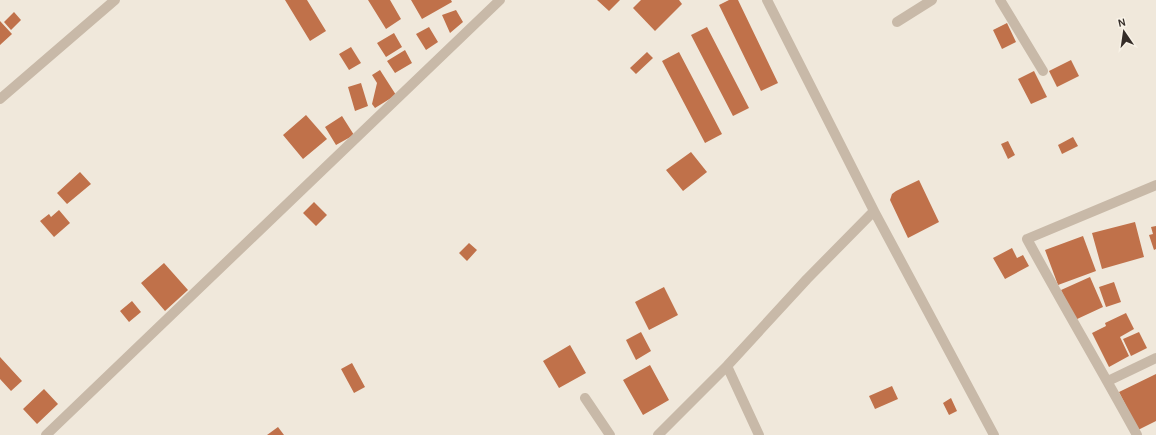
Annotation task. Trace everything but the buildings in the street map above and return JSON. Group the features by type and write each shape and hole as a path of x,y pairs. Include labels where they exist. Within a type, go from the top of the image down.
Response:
{"lane":[{"path":"0,99 115,0"},
{"path":"46,435 500,0"},
{"path":"767,0 874,211 994,435"},
{"path":"896,22 932,0"},
{"path":"1000,0 1043,71"},
{"path":"1137,435 1108,381 1060,301 1027,239 1156,185"},
{"path":"660,434 727,366 807,279 874,211"},
{"path":"1108,381 1156,358"},
{"path":"727,366 758,435"},
{"path":"585,398 610,435"}]}
